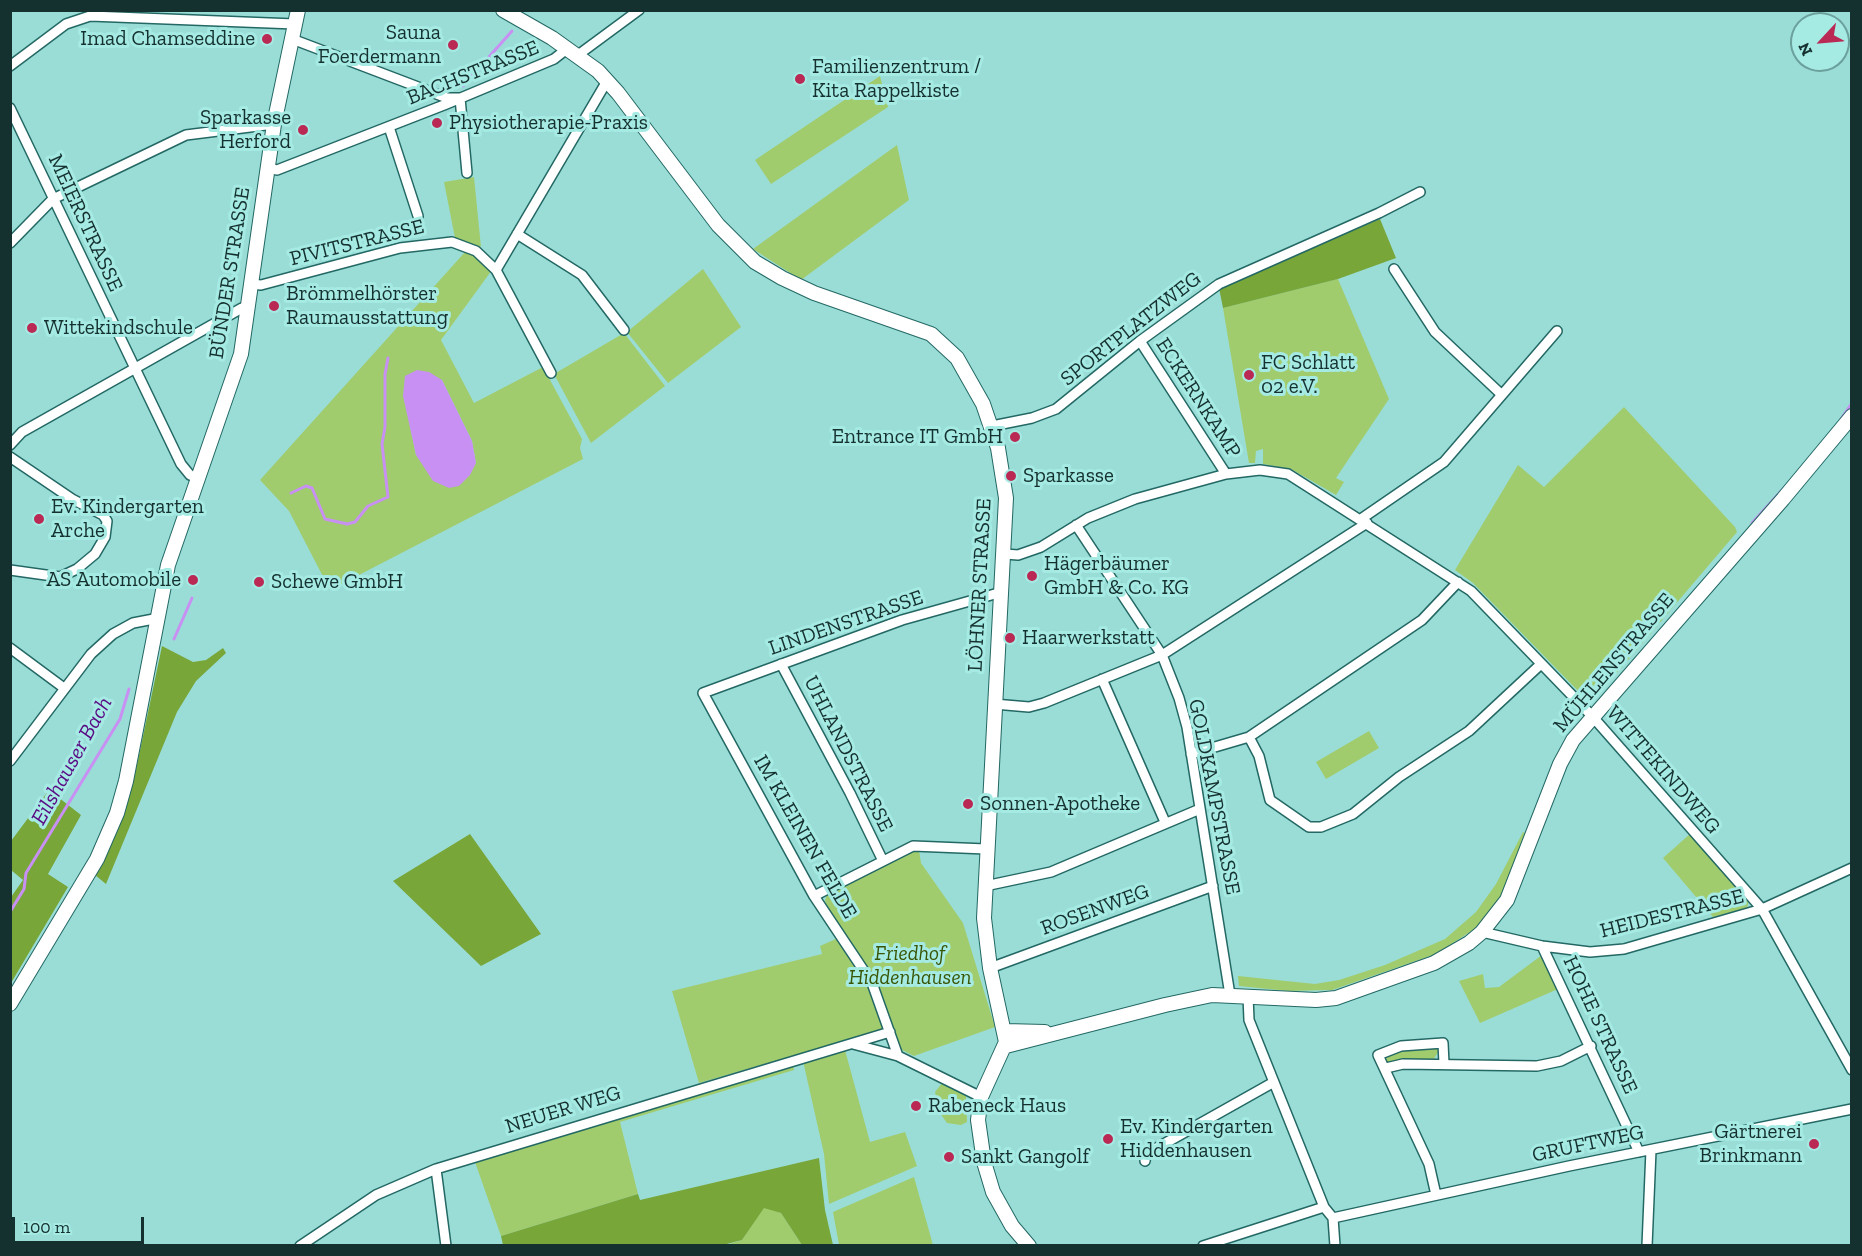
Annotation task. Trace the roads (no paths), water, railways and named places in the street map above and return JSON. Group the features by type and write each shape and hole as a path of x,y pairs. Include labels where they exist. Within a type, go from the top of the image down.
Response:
{"main road":[{"name":"LÖHNER STRASSE","path":"503,10 573,52 607,81 718,225 741,249 770,272 797,286 919,327 935,336 963,367 992,426 1005,475 1005,554 994,704 984,918 990,968 1005,1031 1006,1046 981,1097 978,1120 987,1174 1000,1209 1029,1245"},
{"name":"BÜNDER STRASSE","path":"10,1004 97,859 117,813 126,781 168,566 196,477 238,363 274,124 296,17"},
{"name":"MÜHLENSTRASSE","path":"1006,1046 1212,995 1316,1000 1336,998 1434,963 1456,951 1482,932 1507,900 1560,764 1573,740 1783,500 1851,416"},
{"name":"MÜHLENSTRASSE","path":"1005,1031 1062,1031"}],"street":[{"name":"BACHSTRASSE","path":"268,168 277,170 573,52 639,10"},
{"path":"10,66 66,24 90,16 296,17"},
{"path":"292,39 447,98 460,98 467,173"},
{"path":"551,373 496,270 607,81"},
{"name":"MEIERSTRASSE","path":"10,108 181,464 190,475 196,477"},
{"path":"10,243 53,199 186,135 274,124"},
{"name":"BACHSTRASSE","path":"388,127 418,216"},
{"name":"SPORTPLATZWEG","path":"992,426 1032,418 1056,409 1140,341 1219,284 1379,213 1420,192"},
{"path":"516,234 582,274 624,330"},
{"name":"PIVITSTRASSE","path":"251,284 261,285 426,243 452,242 476,251 496,270"},
{"path":"1394,269 1436,332 1502,395"},
{"path":"10,570 60,577 77,570 95,554 105,537 107,521 103,515 42,480 14,458 12,444 22,432 242,308 248,308"},
{"path":"994,704 1029,707 1162,655 1364,521 1444,462 1557,331"},
{"name":"ECKERNKAMP","path":"1140,341 1226,474"},
{"name":"WITTEKINDWEG","path":"1005,554 1018,555 1041,547 1076,525 1135,499 1226,474 1260,470 1288,474 1471,591 1592,716 1762,909"},
{"name":"GOLDKAMPSTRASSE","path":"1076,525 1162,655 1179,698 1191,753 1230,995"},
{"path":"1191,753 1249,737 1422,620 1458,582"},
{"name":"LINDENSTRASSE","path":"703,693 902,620 1002,592"},
{"path":"10,761 91,654 113,634 133,623 159,618"},
{"path":"10,648 64,688"},
{"name":"UHLANDSTRASSE","path":"781,664 850,793 883,861"},
{"path":"1249,737 1259,756 1270,800 1309,827 1321,827 1353,814 1399,777 1468,731 1541,664"},
{"path":"1102,679 1165,822"},
{"name":"IM KLEINEN FELDE","path":"703,693 814,896 872,983 890,1032"},
{"path":"985,886 1051,872 1200,809"},
{"path":"814,896 913,846 986,849"},
{"path":"1762,909 1851,868"},
{"name":"ROSENWEG","path":"990,968 1213,886"},
{"name":"HEIDESTRASSE","path":"1482,932 1542,946 1590,952 1624,949 1762,909 1851,1070"},
{"name":"HOHE STRASSE","path":"1542,946 1639,1152"},
{"path":"1248,996 1249,1020 1324,1207 1333,1218 1335,1245"},
{"path":"890,1032 898,1056"},
{"name":"NEUER WEG","path":"300,1245 315,1241 376,1195 436,1169 890,1032"},
{"path":"851,1043 898,1056 981,1097"},
{"path":"1436,1195 1429,1164 1378,1055 1401,1046 1443,1044 1444,1064"},
{"path":"1386,1068 1403,1064 1537,1066 1561,1060 1591,1047"},
{"path":"1145,1161 1146,1154 1274,1082"},
{"name":"GRUFTWEG","path":"1333,1218 1651,1149 1851,1109"},
{"path":"1647,1245 1651,1149"},
{"path":"436,1169 446,1245"},
{"path":"1203,1245 1324,1207"}],"waterway":[{"path":"463,86 512,31"},
{"name":"Eilshauser Bach","path":"291,493 306,486 312,488 325,519 347,524 355,522 368,506 388,497 382,444 385,427 385,374 388,358"},
{"path":"1841,419 1852,403"},
{"path":"1752,523 1783,489"},
{"name":"Eilshauser Bach","path":"174,639 192,598"},
{"name":"Eilshauser Bach","path":"10,912 24,889 26,873 120,719 129,689"}],"place":[{"name":"Imad Chamseddine","path":"267,39"},
{"name":"Sauna Foerdermann","path":"453,45"},
{"name":"Familienzentrum / Kita Rappelkiste","path":"800,79"},
{"name":"Physiotherapie-Praxis","path":"437,123"},
{"name":"Sparkasse Herford","path":"303,130"},
{"name":"Brömmelhörster Raumausstattung","path":"274,306"},
{"name":"Wittekindschule","path":"32,328"},
{"name":"FC Schlatt 02 e.V.","path":"1249,375"},
{"name":"Entrance IT GmbH","path":"1015,437"},
{"name":"Sparkasse","path":"1011,476"},
{"name":"Ev. Kindergarten Arche","path":"39,519"},
{"name":"Hägerbäumer GmbH & Co. KG","path":"1032,576"},
{"name":"AS Automobile","path":"193,580"},
{"name":"Schewe GmbH","path":"259,582"},
{"name":"Haarwerkstatt","path":"1010,638"},
{"name":"Sonnen-Apotheke","path":"968,804"},
{"name":"Rabeneck Haus","path":"916,1106"},
{"name":"Ev. Kindergarten Hiddenhausen","path":"1108,1139"},
{"name":"Gärtnerei Brinkmann","path":"1814,1144"},
{"name":"Sankt Gangolf","path":"949,1157"}],"park label":[{"name":"Friedhof Hiddenhausen","path":"910,966"}]}
